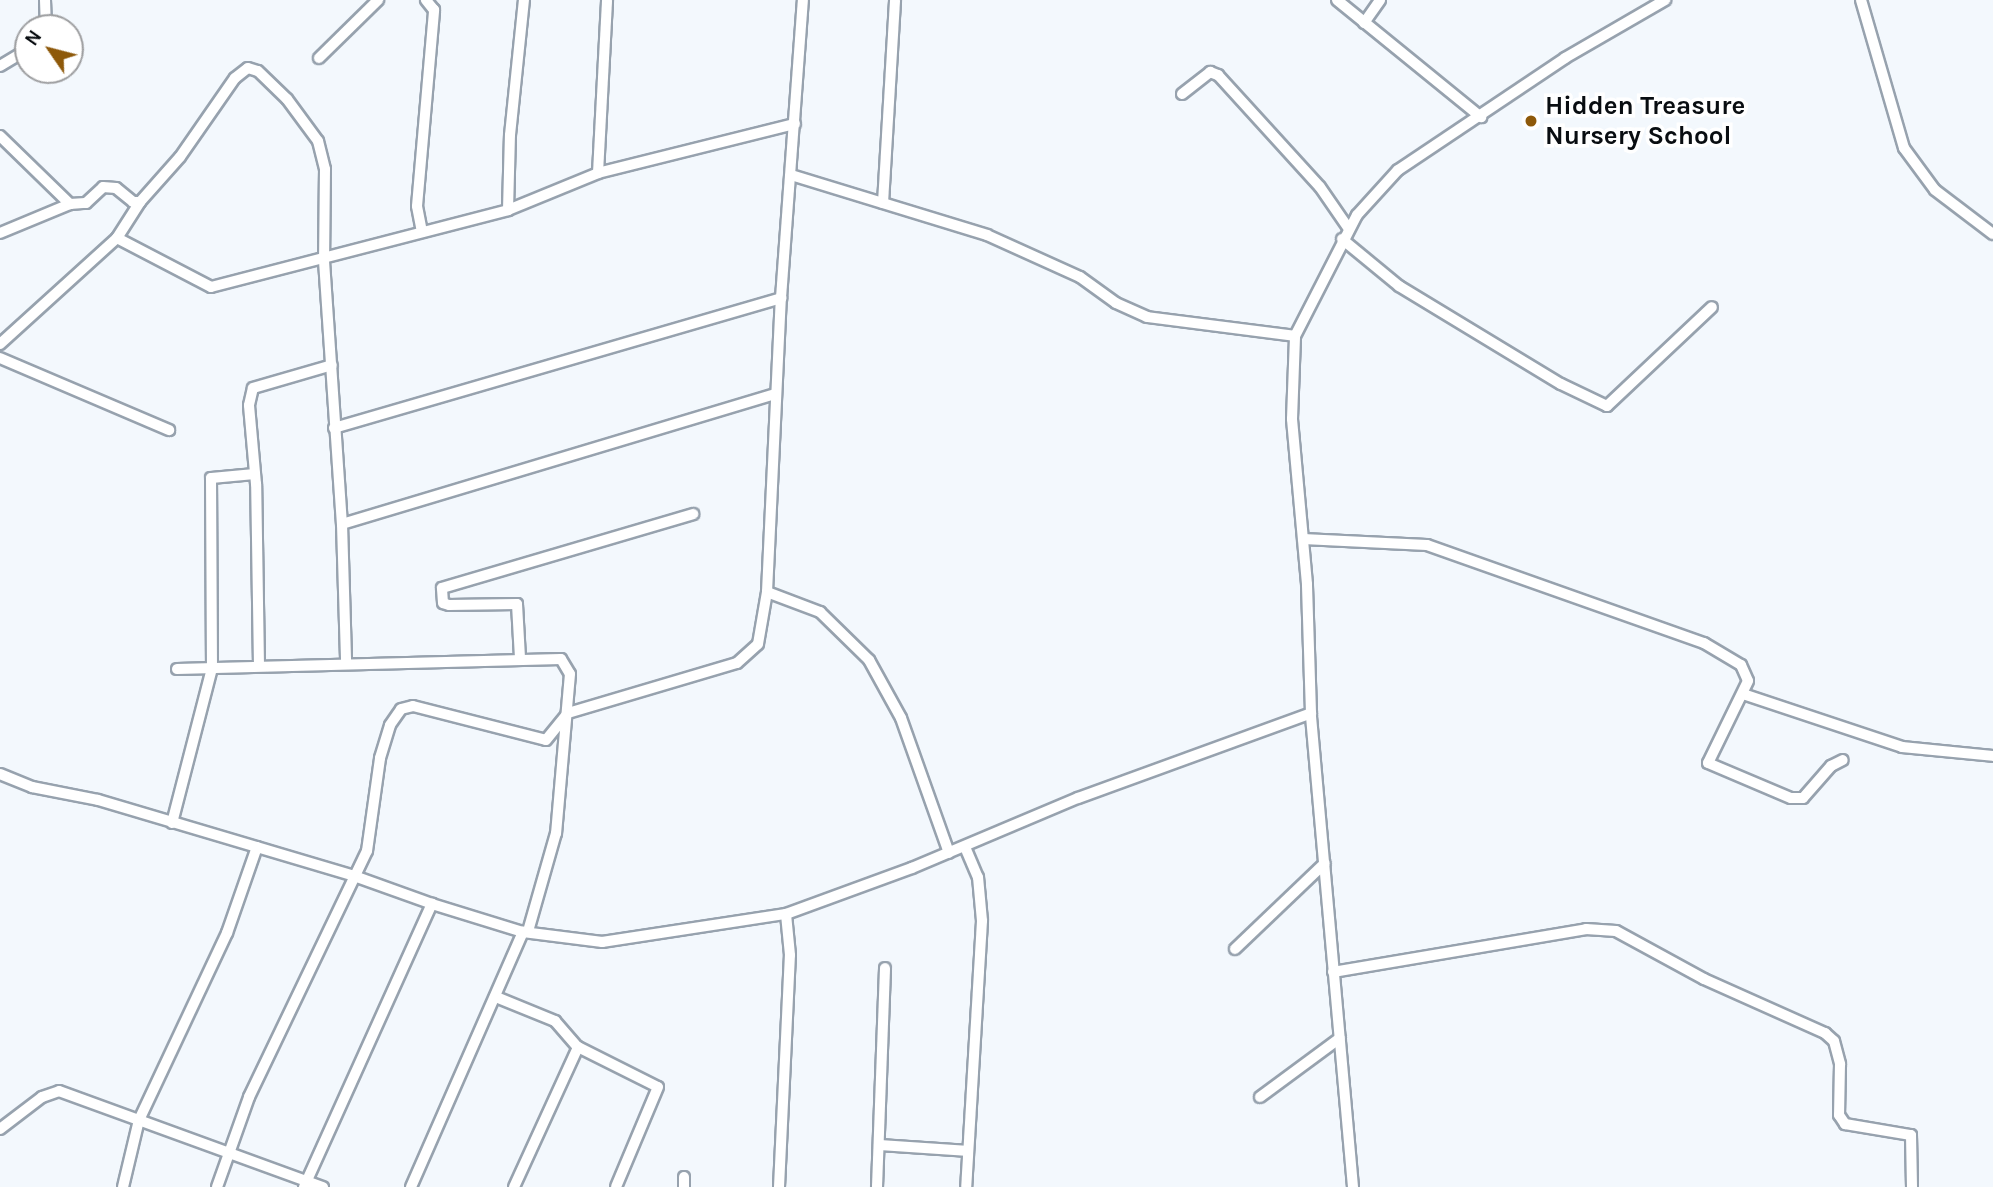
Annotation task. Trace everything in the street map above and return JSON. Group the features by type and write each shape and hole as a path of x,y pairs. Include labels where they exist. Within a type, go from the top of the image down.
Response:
{"street":[{"path":"319,58 378,0"},
{"path":"422,232 418,193 434,10 426,0"},
{"path":"508,210 510,135 524,0"},
{"path":"598,173 607,0"},
{"path":"217,1187 227,1150 367,851 390,725 401,709 413,706 546,740 568,713 706,674 750,655 764,626 768,593 781,298 803,0"},
{"path":"883,203 895,0"},
{"path":"1337,0 1481,117"},
{"path":"1364,23 1380,0"},
{"path":"1353,1187 1311,713 1303,539 1292,419 1295,336 1342,239 1398,170 1481,117 1565,58 1665,0"},
{"path":"1861,0 1904,148 1935,190 1993,234"},
{"path":"0,344 117,238 140,202 180,157 235,78 248,68 258,71 287,99 318,141 325,169 324,261 342,524 346,662"},
{"path":"1182,94 1210,72 1218,75 1321,187 1349,229"},
{"path":"117,238 211,287 324,261 508,210 598,173 795,124"},
{"path":"0,136 70,204"},
{"path":"791,175 987,235 1080,277 1116,303 1147,317 1295,336"},
{"path":"0,233 70,204 86,203 103,187 116,188 133,202 140,202"},
{"path":"1342,239 1399,286 1561,384 1607,407 1712,307"},
{"path":"334,428 781,298"},
{"path":"0,358 169,430"},
{"path":"259,666 255,474 249,405 253,388 332,365"},
{"path":"342,524 776,394"},
{"path":"172,823 212,668 211,478 255,474"},
{"path":"520,658 517,604 443,603 442,588 694,514"},
{"path":"1303,539 1414,544 1464,557 1704,643 1741,665 1748,681 1708,763 1791,798 1802,798 1831,766 1843,760"},
{"path":"768,593 820,612 869,660 901,718 948,853"},
{"path":"177,669 520,658 561,659 570,674 556,833 526,932 411,1187"},
{"path":"1743,694 1902,747 1993,757"},
{"path":"0,774 32,787 98,800 354,876 432,904 526,932 603,942 786,914 948,853 1078,798 1311,713"},
{"path":"965,846 978,877 982,921 966,1187"},
{"path":"123,1187 139,1120 227,933 257,847"},
{"path":"1235,949 1325,863"},
{"path":"305,1184 432,904"},
{"path":"779,1187 790,955 786,914"},
{"path":"1334,972 1586,929 1616,931 1704,979 1825,1032 1834,1041 1840,1064 1839,1115 1845,1124 1911,1135 1912,1187"},
{"path":"877,1187 881,1146 885,968"},
{"path":"496,997 555,1021 578,1047 658,1087 616,1187"},
{"path":"1260,1097 1340,1038"},
{"path":"514,1187 578,1047"},
{"path":"0,1129 42,1097 58,1091 227,1150 305,1184 323,1187"},
{"path":"881,1146 968,1151"}],"place":[{"name":"Hidden Treasure Nursery School","path":"1531,121"}]}
